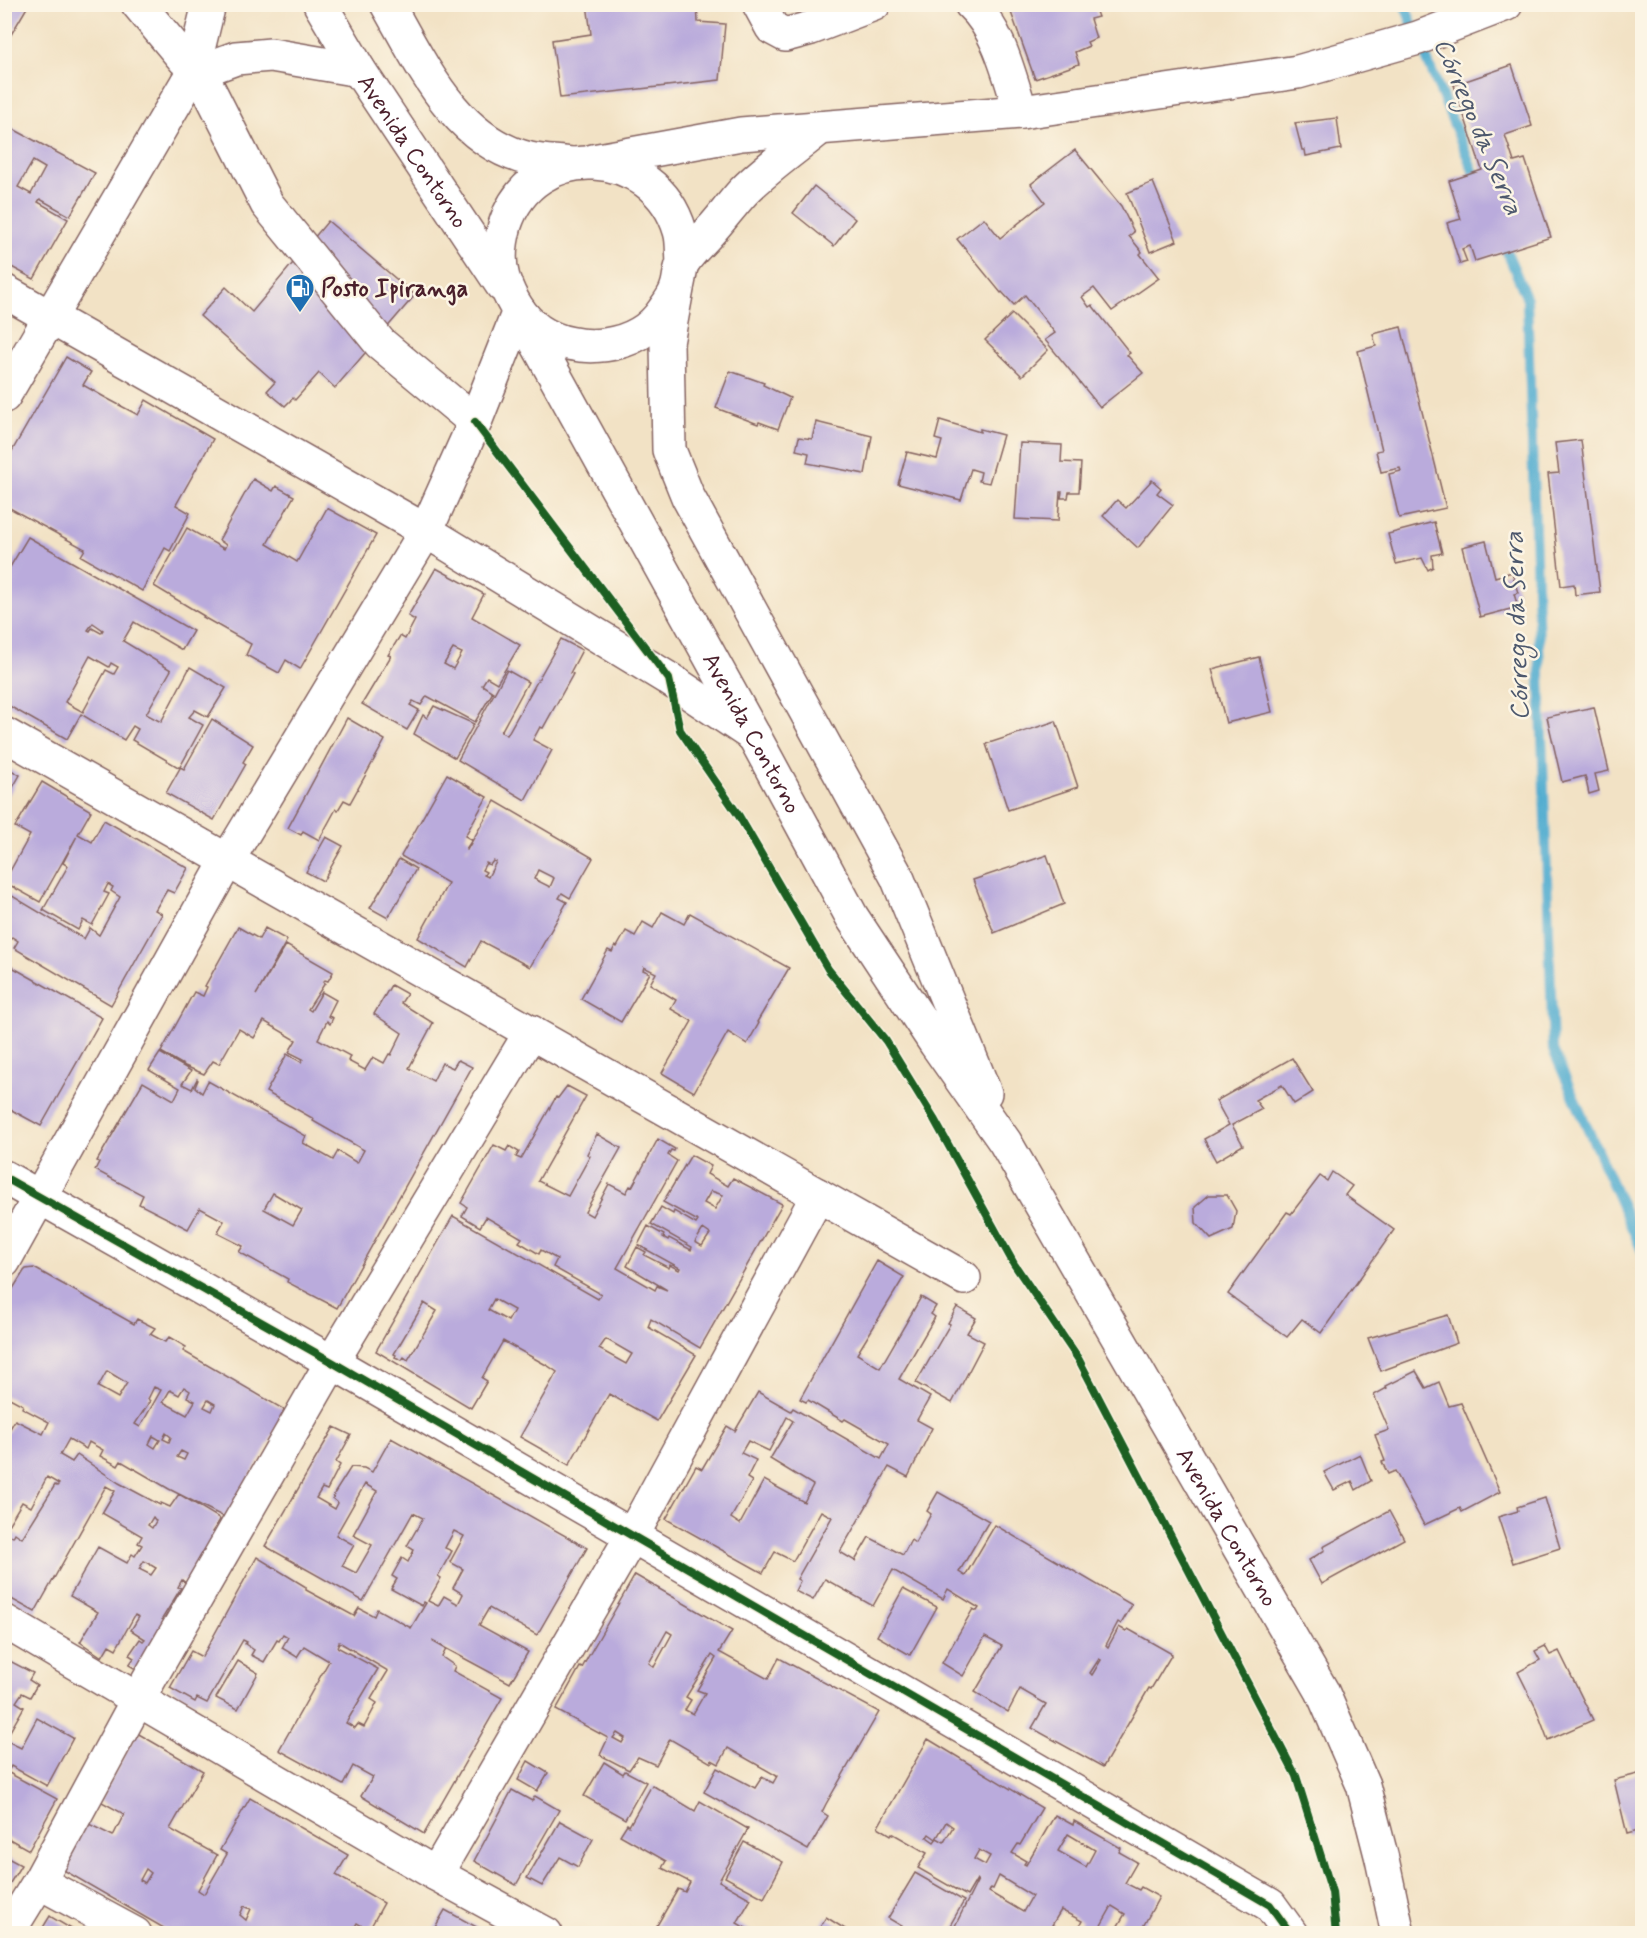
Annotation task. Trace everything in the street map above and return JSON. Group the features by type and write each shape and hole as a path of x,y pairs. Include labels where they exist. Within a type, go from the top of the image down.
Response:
{"street":[{"path":"138,4 195,71 267,204 380,343 475,422"},
{"path":"4,396 195,71 209,4"},
{"name":"Avenida Contorno","path":"320,4 359,70 514,303 852,917 936,1044 1005,1142 1322,1692 1363,1785 1398,1934"},
{"path":"387,4 433,85 467,125 494,145 529,159 623,167 648,182 669,204 681,232 680,275"},
{"path":"759,4 772,28 785,35 811,28 874,4"},
{"path":"971,4 981,13 997,40 1022,112"},
{"path":"820,128 744,191 680,275 663,313 643,331 617,343 590,347 563,342 538,330 514,303 501,269 500,240 509,214 524,191 546,173 582,162 741,134 1022,112 1298,72 1418,38 1506,4"},
{"path":"195,71 236,58 271,55 359,70"},
{"name":"Avenida Contorno","path":"680,275 667,343 669,450 688,497 897,877 1005,1142"},
{"path":"4,291 426,531 669,679 754,736"},
{"path":"4,1261 227,861 426,531 475,422 514,303"},
{"path":"4,734 964,1278"},
{"path":"7,1934 39,1882 138,1699 332,1362 531,1032"},
{"path":"4,1178 332,1362 1270,1905 1291,1934"},
{"path":"436,1874 632,1536 818,1195"},
{"path":"4,1622 436,1874 546,1934"},
{"path":"39,1882 135,1934"}],"building":[{"path":"4,4 29,4 9,38 4,34"},
{"path":"587,4 697,4 698,22 725,24 720,80 560,98 552,40 591,34"},
{"path":"1008,4 1093,4 1098,17 1090,19 1096,38 1087,42 1089,46 1075,52 1079,64 1035,79"},
{"path":"1512,65 1532,126 1505,135 1514,162 1525,159 1551,237 1475,261 1470,246 1462,249 1467,262 1460,264 1447,223 1461,219 1449,181 1482,170 1454,85"},
{"path":"1337,118 1341,149 1306,156 1305,150 1302,150 1295,123"},
{"path":"4,124 95,173 70,216 40,199 38,202 68,219 34,279 4,263","holes":["33,161 45,168 31,194 18,187"]},
{"path":"1075,150 1121,206 1134,232 1129,236 1159,278 1112,311 1094,288 1082,297 1089,307 1092,305 1130,353 1127,355 1143,373 1100,407 1045,340 1055,333 1025,295 1014,305 1001,293 957,239 984,218 1000,238 1045,202 1031,184"},
{"path":"1153,182 1177,241 1150,252 1127,193"},
{"path":"814,186 855,219 834,246 793,213"},
{"name":"Posto Ipiranga","path":"328,221 415,295 335,388 319,373 295,400 293,398 285,406 267,391 275,382 200,316 226,287 252,312"},
{"path":"1012,314 1048,350 1022,376 985,340"},
{"path":"1401,327 1446,508 1399,518 1389,474 1401,471 1400,468 1381,472 1376,451 1382,450 1358,351 1376,346 1373,334"},
{"path":"66,357 91,372 83,385 106,398 138,415 146,400 213,439 176,505 190,513 170,551 165,548 142,591 81,556 85,549 4,505 4,465"},
{"path":"730,371 764,383 763,385 790,398 778,429 716,408"},
{"path":"940,420 980,432 980,429 1003,435 989,483 979,481 981,472 971,469 961,500 898,484 907,452 937,459 942,441 935,439"},
{"path":"816,422 872,436 865,474 807,463 809,453 796,450 799,437 812,439"},
{"path":"1581,440 1600,592 1575,595 1574,584 1561,586 1548,474 1559,473 1555,443"},
{"path":"1020,443 1062,445 1061,462 1081,463 1079,492 1069,492 1068,498 1061,498 1062,492 1060,492 1058,521 1015,519"},
{"path":"253,479 273,491 276,486 294,496 267,544 297,562 327,508 376,535 300,669 286,660 279,673 246,655 251,644 154,586 187,528 224,549 226,545 219,540"},
{"path":"1152,480 1161,488 1157,493 1173,505 1138,548 1103,516 1117,500 1126,508"},
{"path":"1434,522 1442,553 1432,555 1433,567 1428,570 1422,558 1396,564 1388,534"},
{"path":"28,537 193,631 182,650 134,622 123,641 171,670 146,714 161,722 190,667 226,688 208,717 195,710 189,717 203,725 180,767 184,769 212,719 253,745 243,762 246,764 214,820 166,793 180,768 132,740 138,729 133,726 124,740 81,714 67,739 4,703 4,630 9,622 4,620 4,577","holes":["93,623 103,630 101,633 92,628 88,630","90,656 109,667 111,663 118,667 114,674 106,670 83,712 65,702"]},
{"path":"1486,541 1495,577 1512,572 1518,593 1514,594 1518,607 1480,617 1462,547"},
{"path":"436,568 484,594 472,617 520,645 497,683 487,677 482,685 493,692 475,722 427,696 421,705 413,701 410,705 419,710 407,730 362,704 391,656 388,655 400,636 405,639 415,620 408,616","holes":["453,649 462,653 453,669 444,664"]},
{"path":"561,639 582,650 570,673 573,674 543,728 540,727 533,740 552,750 525,800 458,760 507,670 528,682 501,732 507,735"},
{"path":"1259,657 1272,712 1226,723 1212,669"},
{"path":"434,706 474,724 455,758 414,734 423,715 427,718"},
{"path":"1594,707 1609,771 1595,774 1599,791 1589,794 1585,776 1562,782 1547,717"},
{"path":"347,718 385,740 350,803 344,800 338,810 336,809 319,840 303,831 301,835 288,828"},
{"path":"1056,721 1078,787 1008,810 986,744"},
{"path":"4,766 20,775 4,803"},
{"path":"447,774 487,797 465,836 472,840 467,850 495,801 593,858 570,898 562,893 559,898 567,902 530,967 481,941 467,967 418,938 448,883 401,856","holes":["493,861 496,862 488,877 482,870 486,863 490,865","538,870 554,878 550,887 534,879"]},
{"path":"42,782 91,811 78,834 92,842 104,820 188,868 174,893 167,890 155,910 162,914 111,1005 14,948 18,941 12,937 7,945 4,943 4,891 84,939 90,928 99,935 120,897 111,891 113,887 108,884 104,892 109,894 92,925 83,920 78,930 43,910 68,866 63,863 77,836 40,902 4,882 30,835 15,827"},
{"path":"326,837 343,846 323,881 306,872"},
{"path":"1047,855 1064,904 994,933 973,880"},
{"path":"399,859 416,869 388,918 370,908"},
{"path":"662,912 684,924 690,913 789,968 757,1022 759,1023 747,1044 728,1032 694,1092 662,1073 692,1021 671,1009 676,1000 650,984 656,973 644,967 643,970 650,973 621,1022 581,999 608,950 612,952 615,946 617,947 626,931 635,936 643,922 653,928"},
{"path":"238,927 259,939 265,928 287,940 256,995 286,945 333,972 328,981 323,982 325,983 308,1009 311,1011 322,992 336,1000 328,1016 333,1018 330,1024 327,1021 318,1039 350,1056 348,1061 365,1070 373,1057 384,1063 389,1054 391,1055 402,1033 374,1014 391,985 407,994 401,1003 433,1023 409,1068 433,1081 442,1063 453,1068 458,1060 472,1067 337,1308 287,1282 288,1279 239,1252 243,1246 217,1233 224,1221 200,1208 188,1229 139,1204 143,1195 95,1170 99,1162 97,1161 143,1082 174,1100 180,1088 149,1070 160,1053 191,1071 182,1084 192,1089 197,1079 195,1087 202,1093 208,1081 306,1136 303,1143 333,1160 338,1151 357,1163 364,1150 266,1092 287,1054 301,1062 303,1059 289,1052 296,1040 264,1021 254,1038 239,1029 219,1064 213,1061 204,1074 161,1052 194,992 203,996 207,987 205,986","holes":["273,1193 302,1210 293,1225 264,1209"]},
{"path":"12,967 102,1018 41,1126 4,1106 4,979"},
{"path":"1292,1058 1313,1092 1294,1104 1282,1085 1255,1100 1262,1109 1232,1125 1243,1145 1216,1161 1204,1139 1229,1125 1216,1101"},
{"path":"567,1086 586,1096 538,1181 568,1196 590,1156 587,1154 597,1134 621,1148 585,1212 592,1216 609,1184 626,1193 630,1186 632,1187 658,1139 675,1149 671,1150 668,1155 677,1161 617,1268 655,1290 657,1286 667,1290 627,1266 637,1247 646,1252 644,1255 669,1268 670,1265 679,1270 680,1268 638,1245 648,1226 664,1235 663,1237 668,1240 669,1238 691,1250 692,1247 651,1224 661,1207 673,1214 674,1211 696,1224 698,1221 663,1202 691,1155 711,1166 707,1174 728,1186 733,1178 782,1204 700,1348 651,1319 648,1327 696,1355 657,1421 609,1394 569,1465 520,1437 557,1372 548,1366 503,1341 482,1378 487,1381 471,1408 376,1351 453,1216 598,1299 601,1294 553,1267 557,1259 541,1250 539,1254 519,1242 522,1238 486,1217 480,1227 462,1216 467,1207 461,1203 494,1145 506,1151 509,1146 519,1152 516,1157 521,1159 556,1097 558,1098","holes":["711,1191 723,1195 715,1209 704,1203","703,1229 710,1234 702,1246 695,1242","494,1299 514,1310 508,1321 488,1310","424,1303 437,1311 408,1360 404,1357 402,1360 395,1357 394,1354","606,1339 632,1354 626,1364 599,1349"]},
{"path":"1332,1172 1352,1186 1345,1195 1394,1230 1321,1333 1302,1319 1287,1337 1228,1294 1287,1212 1291,1214 1320,1176 1327,1181"},
{"path":"1209,1195 1227,1195 1236,1211 1233,1229 1211,1239 1196,1223 1195,1207"},
{"path":"877,1261 904,1277 857,1354 880,1368 921,1297 936,1306 931,1314 935,1317 899,1379 930,1397 917,1420 932,1428 908,1477 889,1467 840,1552 855,1561 869,1537 903,1555 911,1540 915,1543 931,1514 927,1511 938,1492 989,1521 959,1572 965,1576 995,1525 1132,1605 1121,1624 1118,1622 1106,1645 1108,1647 1119,1627 1126,1631 1128,1629 1172,1654 1151,1689 1149,1688 1103,1767 1032,1728 1046,1704 1020,1689 1008,1712 975,1692 1002,1646 985,1637 963,1676 942,1663 973,1609 977,1611 979,1608 948,1589 943,1599 893,1570 873,1606 825,1579 813,1600 795,1591 800,1581 797,1579 832,1517 821,1511 793,1561 775,1552 763,1573 666,1519 696,1466 702,1469 727,1426 735,1431 758,1392 791,1411 793,1408 881,1459 889,1444 808,1400 806,1402 800,1399","holes":["787,1417 793,1421 770,1459 813,1485 804,1502 764,1480 740,1524 731,1518 752,1481 747,1478 756,1460 741,1453 748,1441 769,1451","1099,1659 1101,1660 1092,1675 1090,1673"]},
{"path":"34,1268 134,1324 137,1319 155,1328 150,1334 165,1342 169,1337 186,1347 183,1351 283,1409 285,1413 228,1516 224,1517 180,1495 220,1520 212,1532 217,1535 196,1592 182,1580 178,1587 181,1588 162,1619 177,1629 148,1676 129,1665 134,1658 129,1655 140,1639 143,1641 145,1639 131,1630 139,1617 135,1615 116,1649 109,1645 102,1657 80,1642 98,1612 70,1596 98,1547 127,1563 132,1554 135,1556 142,1545 138,1543 142,1536 102,1513 115,1491 106,1486 35,1612 4,1595 4,1532 4,1430 8,1432 15,1420 43,1434 49,1422 22,1408 23,1405 4,1395 4,1303 26,1269","holes":["107,1371 127,1383 118,1398 98,1387","154,1387 161,1390 140,1427 135,1424 150,1401 148,1399","184,1387 190,1391 187,1397 195,1401 187,1415 163,1402 170,1390 179,1395","208,1400 215,1404 212,1411 204,1407","166,1433 171,1437 169,1442 163,1439","153,1436 160,1440 155,1448 149,1444","69,1439 86,1449 89,1442 103,1450 100,1456 118,1466 121,1461 179,1494 170,1507 161,1503 160,1505 119,1483 77,1455 72,1462 60,1455","181,1451 187,1454 184,1460 177,1457","47,1477 59,1484 55,1485 22,1538 15,1533 13,1537 4,1532 22,1502 31,1507","153,1517 156,1521 152,1528 148,1525","144,1561 156,1568 151,1575 139,1569"]},
{"path":"957,1307 976,1318 967,1333 984,1342 952,1403 916,1383 950,1324 948,1323"},
{"path":"1448,1315 1457,1343 1381,1371 1368,1338"},
{"path":"1416,1371 1426,1388 1439,1382 1449,1406 1461,1403 1500,1492 1462,1512 1460,1508 1424,1525 1395,1471 1388,1474 1382,1462 1385,1461 1375,1435 1389,1430 1374,1395 1387,1388 1386,1386"},
{"path":"334,1427 351,1435 336,1462 340,1465 327,1490 322,1488 316,1498 335,1509 338,1503 333,1499 334,1494 351,1467 364,1468 372,1472 391,1438 587,1548 537,1635 489,1608 479,1625 528,1652 510,1683 432,1641 446,1649 442,1657 455,1666 453,1671 502,1698 424,1834 361,1796 373,1777 353,1766 343,1785 279,1750 329,1661 304,1646 297,1657 282,1648 288,1637 283,1634 264,1662 251,1655 254,1650 243,1640 207,1703 197,1698 195,1702 170,1688 191,1651 202,1657 257,1557 306,1587 306,1590 354,1616 359,1608 374,1616 377,1609 411,1628 426,1603 424,1602 422,1606 391,1589 397,1579 392,1576 402,1558 408,1562 414,1550 407,1546 423,1518 413,1513 363,1601 265,1546","holes":["365,1484 377,1491 353,1535 372,1545 356,1573 342,1566 354,1545 336,1535","454,1531 464,1536 450,1562 463,1569 453,1588 463,1594 458,1604 444,1596 438,1606 428,1601 441,1578 438,1576 452,1551 445,1548","339,1642 388,1671 371,1699 377,1703 364,1727 358,1724 355,1728 346,1723 378,1669 337,1647"]},
{"path":"1360,1454 1371,1481 1356,1490 1352,1481 1334,1490 1324,1472"},
{"path":"1545,1498 1560,1548 1513,1563 1498,1517 1518,1511 1517,1507"},
{"path":"1389,1511 1404,1539 1322,1584 1309,1560 1325,1550 1323,1547"},
{"path":"635,1575 732,1631 719,1652 768,1679 779,1658 879,1712 826,1804 822,1812 828,1816 808,1850 704,1792 717,1768 755,1788 762,1777 773,1783 777,1776 728,1748 719,1764 712,1760 711,1763 670,1739 656,1765 638,1757 629,1770 600,1755 608,1738 556,1710","holes":["667,1631 672,1634 654,1667 649,1663","712,1655 716,1658 697,1690 705,1693 693,1714 685,1710 691,1700 686,1697","617,1733 625,1738 622,1743 613,1738"]},
{"path":"903,1589 937,1607 910,1655 877,1636"},
{"path":"1545,1646 1550,1655 1559,1651 1593,1720 1548,1740 1536,1708 1518,1672 1540,1660 1535,1651"},
{"path":"4,1660 33,1673 29,1680 37,1685 30,1697 22,1693 16,1702 24,1707 5,1740 21,1748 37,1718 73,1738 47,1786 11,1766 4,1778"},
{"path":"238,1661 258,1673 238,1709 216,1698"},
{"path":"137,1733 203,1771 170,1829 217,1855 198,1890 204,1894 227,1854 220,1850 250,1798 348,1855 336,1875 384,1903 369,1930 357,1923 354,1928 366,1934 174,1934 60,1868 87,1823 113,1836 124,1814 100,1801","holes":["146,1869 151,1873 145,1883 140,1880","244,1906 251,1909 246,1920 240,1915"]},
{"path":"928,1739 1042,1808 1020,1845 1018,1844 1012,1853 1026,1861 1024,1864 1026,1865 1055,1815 1073,1825 1074,1821 1121,1848 1119,1852 1137,1862 1125,1883 1139,1890 1141,1887 1159,1897 1139,1934 1113,1934 1125,1914 1112,1906 1096,1934 1075,1934 1082,1921 1061,1910 1052,1925 1067,1934 964,1934 954,1928 978,1880 967,1896 918,1868 927,1853 878,1827","holes":["946,1822 953,1827 944,1842 937,1838 934,1842 927,1837 929,1834 936,1839","1068,1834 1095,1850 1086,1867 1058,1851","979,1850 990,1856 985,1865 974,1859","999,1876 1032,1896 1023,1912 989,1892 991,1888 993,1889"]},
{"path":"528,1761 548,1773 537,1791 518,1780"},
{"path":"604,1762 623,1774 625,1771 646,1782 625,1819 584,1796"},
{"path":"9,1773 57,1799 29,1850 4,1836 4,1782"},
{"path":"1642,1773 1642,1830 1627,1834 1614,1780"},
{"path":"652,1785 695,1811 700,1801 748,1829 719,1881 751,1899 737,1923 756,1934 652,1934 678,1889 685,1892 690,1882 662,1868 666,1861 620,1835 627,1824 629,1826"},
{"path":"512,1790 532,1801 535,1796 559,1810 516,1885 474,1861"},
{"path":"560,1821 593,1839 578,1867 560,1857 542,1886 527,1878"},
{"path":"744,1842 783,1862 764,1898 725,1877"},
{"path":"4,1856 21,1865 4,1893"},
{"path":"915,1873 964,1901 945,1934 915,1934 888,1918"},
{"path":"445,1910 484,1931 483,1934 431,1934"},
{"path":"51,1917 80,1934 39,1934"},
{"path":"826,1917 853,1934 816,1934"}],"waterway":[{"name":"Córrego da Serra","path":"1404,4 1479,185"},
{"name":"Córrego da Serra","path":"1501,238 1527,299 1553,1050 1642,1251"}],"cycle path":[{"path":"475,422 669,679 680,730 739,816 828,969 886,1041 934,1119 1014,1264 1079,1360 1296,1776 1332,1892 1336,1934"},
{"path":"4,1177 332,1362 1270,1905 1291,1934"}],"place":[{"name":"Posto Ipiranga","path":"300,314"}]}
